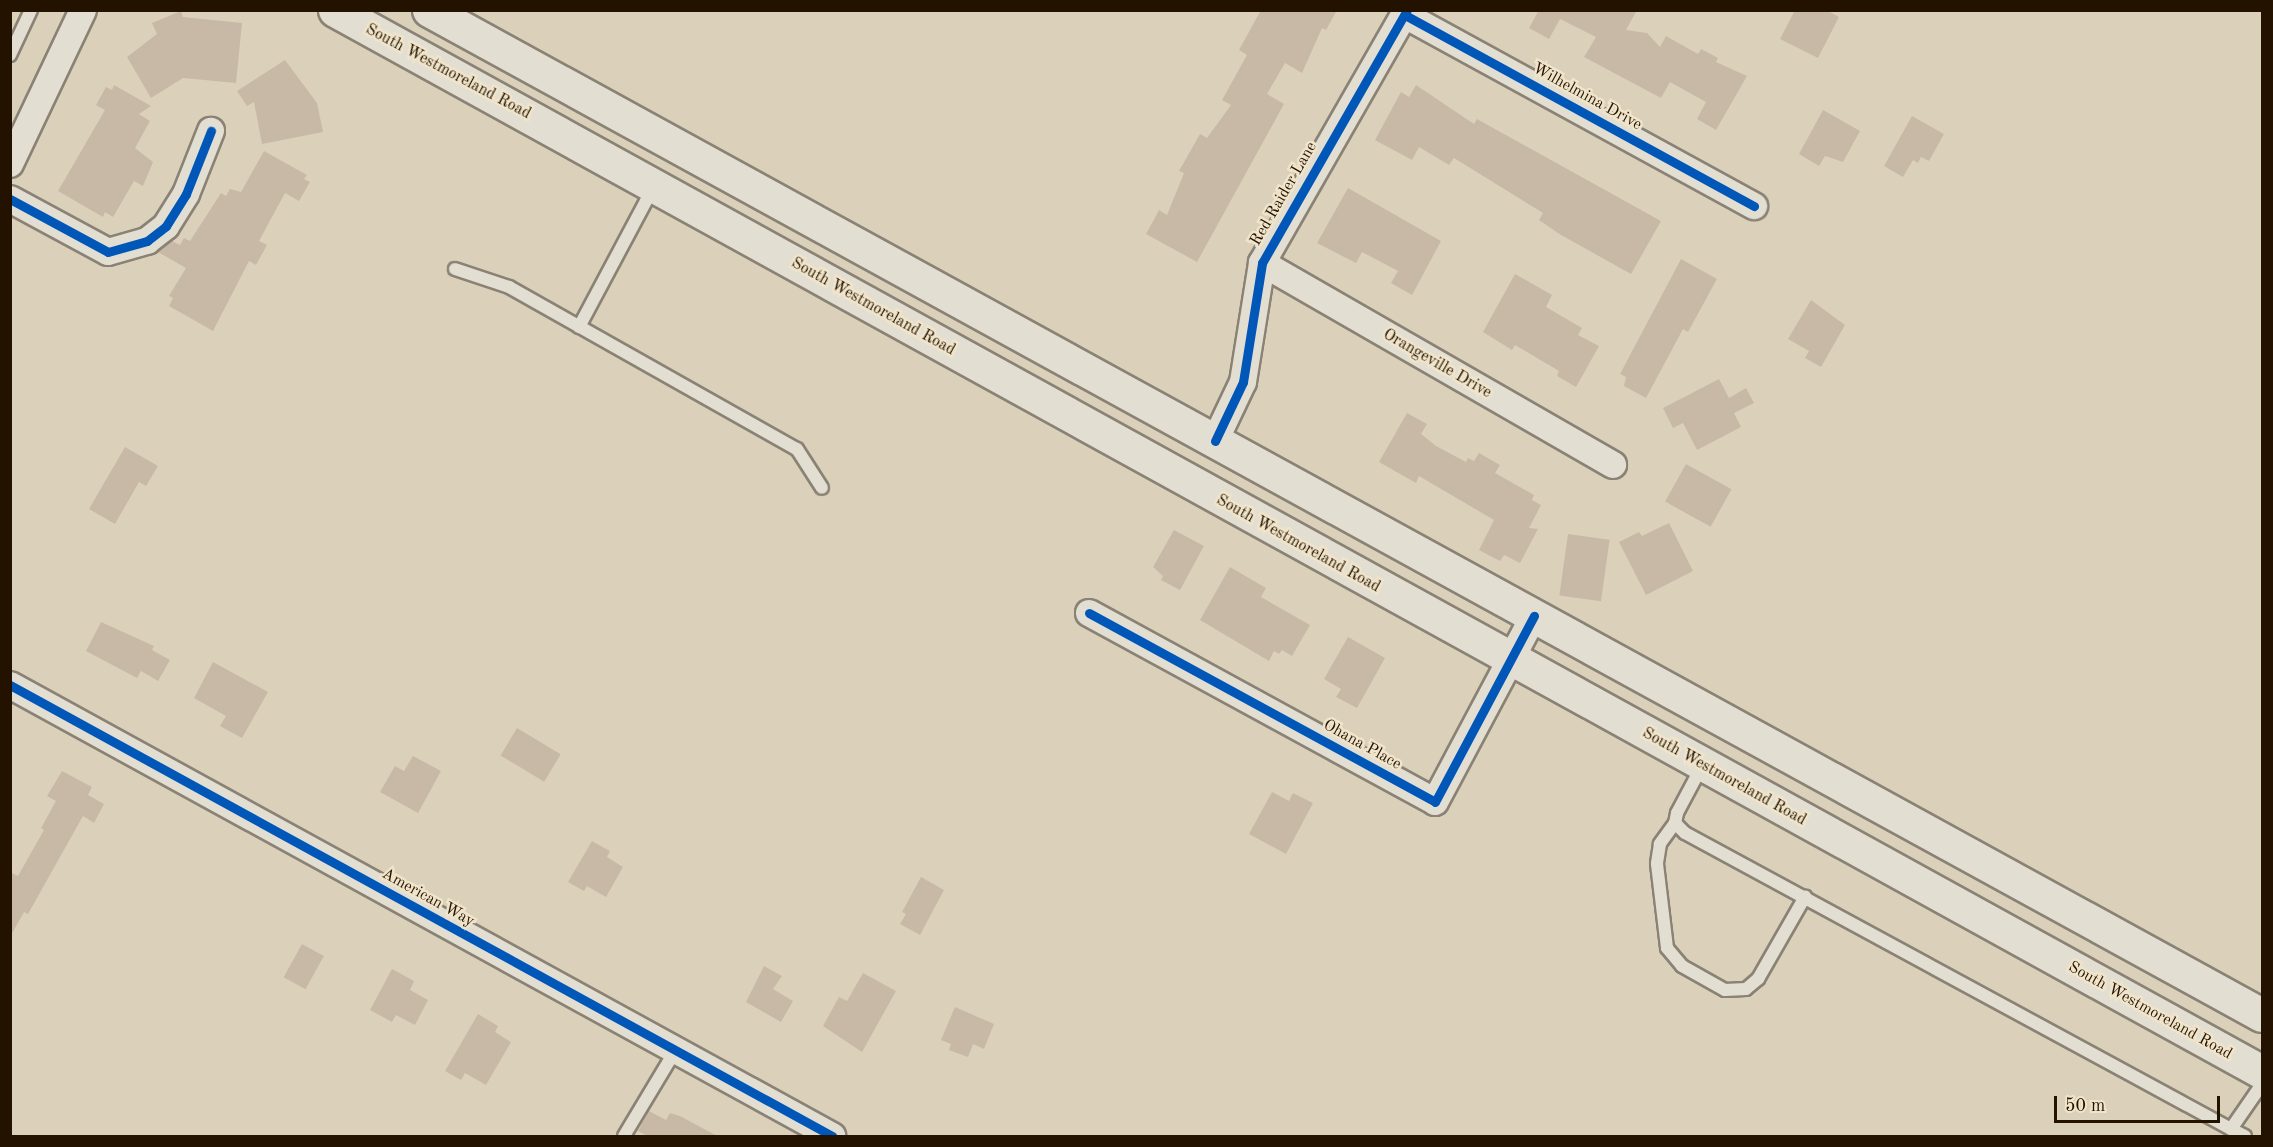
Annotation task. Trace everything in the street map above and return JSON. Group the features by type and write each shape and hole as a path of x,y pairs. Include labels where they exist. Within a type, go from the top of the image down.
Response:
{"main road":[{"name":"South Westmoreland Road","path":"335,10 655,184 1189,484 2262,1072"},
{"path":"429,10 679,145 2262,1015"},
{"path":"655,184 679,145"},
{"path":"1189,484 1215,441"},
{"path":"1714,771 1749,734"}],"street":[{"path":"10,165 82,10"},
{"name":"Wilhelmina Drive","path":"1406,13 1754,206"},
{"name":"Red Raider Lane","path":"1215,441 1243,382 1262,263 1406,13"},
{"path":"10,199 108,252 147,241 166,226 186,194 211,131"},
{"name":"Orangeville Drive","path":"1262,263 1612,465"},
{"name":"Ohana Place","path":"1089,613 1435,802 1534,616"},
{"name":"American Way","path":"10,685 832,1137"}],"lane":[{"path":"10,55 31,10"},
{"path":"579,327 655,184"},
{"path":"455,269 509,287 797,449 822,488"},
{"path":"1714,771 1675,823 1657,855 1669,955 1690,971 1725,990 1746,989 1758,979 1804,897"},
{"path":"1675,823 1685,833 2245,1137"},
{"path":"624,1137 675,1051"},
{"path":"2231,1129 2262,1084"}],"building":[{"path":"1261,10 1337,10 1326,30 1322,28 1302,73 1285,63 1267,94 1284,104 1197,262 1146,234 1159,210 1167,215 1184,173 1179,171 1200,134 1207,138 1231,105 1222,100 1247,55 1239,50"},
{"path":"1539,10 1637,10 1626,30 1647,33 1660,47 1666,36 1698,54 1701,49 1718,58 1716,62 1747,76 1716,130 1697,119 1706,102 1670,82 1661,98 1584,57 1596,37 1560,19 1549,39 1529,28"},
{"path":"1795,10 1826,10 1839,17 1818,58 1780,39"},
{"path":"181,11 183,17 242,23 236,83 183,78 151,98 127,57 157,34 152,23"},
{"path":"285,60 317,103 323,132 262,144 254,102 247,106 237,91"},
{"path":"114,85 151,106 139,114 150,121 135,148 153,162 143,186 134,181 113,217 105,212 103,217 58,191 105,110 96,105 106,87 112,90"},
{"path":"1416,85 1474,124 1477,119 1661,221 1631,274 1561,235 1539,220 1543,213 1454,158 1449,165 1419,147 1412,160 1375,140 1401,92 1409,97"},
{"path":"1823,110 1860,131 1843,162 1825,156 1819,166 1799,154"},
{"path":"1912,116 1944,134 1929,161 1921,157 1918,163 1913,160 1903,177 1884,166"},
{"path":"264,151 307,175 304,179 310,182 299,201 285,193 259,241 267,245 256,265 249,261 213,331 169,306 173,298 169,296 186,268 158,252 172,241 180,245 184,238 190,241 221,193 226,196 230,189 241,192"},
{"path":"1348,188 1441,241 1412,295 1391,283 1398,271 1362,252 1356,263 1317,243"},
{"path":"1681,259 1717,279 1688,332 1683,329 1646,398 1624,386 1626,377 1620,374"},
{"path":"1515,274 1552,295 1546,307 1582,328 1578,335 1599,346 1576,387 1557,376 1559,371 1515,345 1512,350 1483,332"},
{"path":"1811,300 1845,325 1821,367 1805,358 1809,351 1788,339"},
{"path":"1719,379 1729,398 1746,388 1754,403 1734,413 1741,427 1697,450 1683,423 1673,428 1663,408"},
{"path":"1407,413 1427,424 1421,434 1436,446 1466,462 1468,458 1474,461 1479,453 1500,465 1495,473 1534,495 1532,500 1541,505 1529,528 1538,529 1520,563 1504,555 1500,561 1479,550 1494,520 1419,476 1416,483 1379,462"},
{"path":"125,447 158,466 146,486 139,482 115,524 89,509"},
{"path":"1686,464 1731,489 1711,527 1665,502"},
{"path":"1669,523 1693,571 1646,595 1619,542 1639,532 1642,536"},
{"path":"1174,530 1204,546 1180,590 1161,580 1163,576 1153,567"},
{"path":"1568,534 1610,540 1601,601 1559,595"},
{"path":"1230,567 1266,588 1261,597 1310,625 1292,656 1282,650 1279,654 1274,651 1269,661 1200,620"},
{"path":"101,622 154,646 152,650 170,660 158,681 141,671 137,678 86,651"},
{"path":"1348,637 1385,658 1357,708 1336,697 1341,689 1324,679"},
{"path":"213,662 268,692 242,738 220,726 226,716 194,698"},
{"path":"517,728 561,754 544,782 501,755"},
{"path":"413,756 441,771 418,813 380,792 395,766 404,771"},
{"path":"62,771 92,787 88,795 104,804 94,823 83,816 28,914 24,912 10,937 10,872 18,876 44,830 41,828 56,801 47,796"},
{"path":"1272,792 1289,801 1293,793 1313,803 1286,854 1249,834"},
{"path":"592,841 610,851 607,857 623,867 606,897 587,886 584,891 568,882"},
{"path":"921,877 944,890 920,935 900,924 906,914 902,912"},
{"path":"302,944 324,956 305,989 284,977"},
{"path":"764,966 782,976 773,989 793,1001 781,1022 746,1002"},
{"path":"392,969 414,981 410,990 428,1000 415,1025 396,1015 392,1022 370,1010"},
{"path":"863,973 896,991 862,1052 823,1026 839,997 847,1001"},
{"path":"955,1007 994,1024 984,1049 973,1044 968,1057 949,1050 951,1044 941,1040"},
{"path":"478,1014 498,1026 495,1032 511,1042 486,1085 465,1073 461,1080 445,1071"},
{"path":"649,1111 666,1120 670,1113 680,1116 719,1137 649,1137 638,1131"}],"cycle path":[{"path":"1215,441 1243,382 1262,263 1407,10"},
{"path":"1405,15 1754,206"},
{"path":"10,199 108,252 147,241 166,226 186,194 211,131"},
{"path":"1089,613 1435,802 1534,616"},
{"path":"10,685 832,1136"}]}
